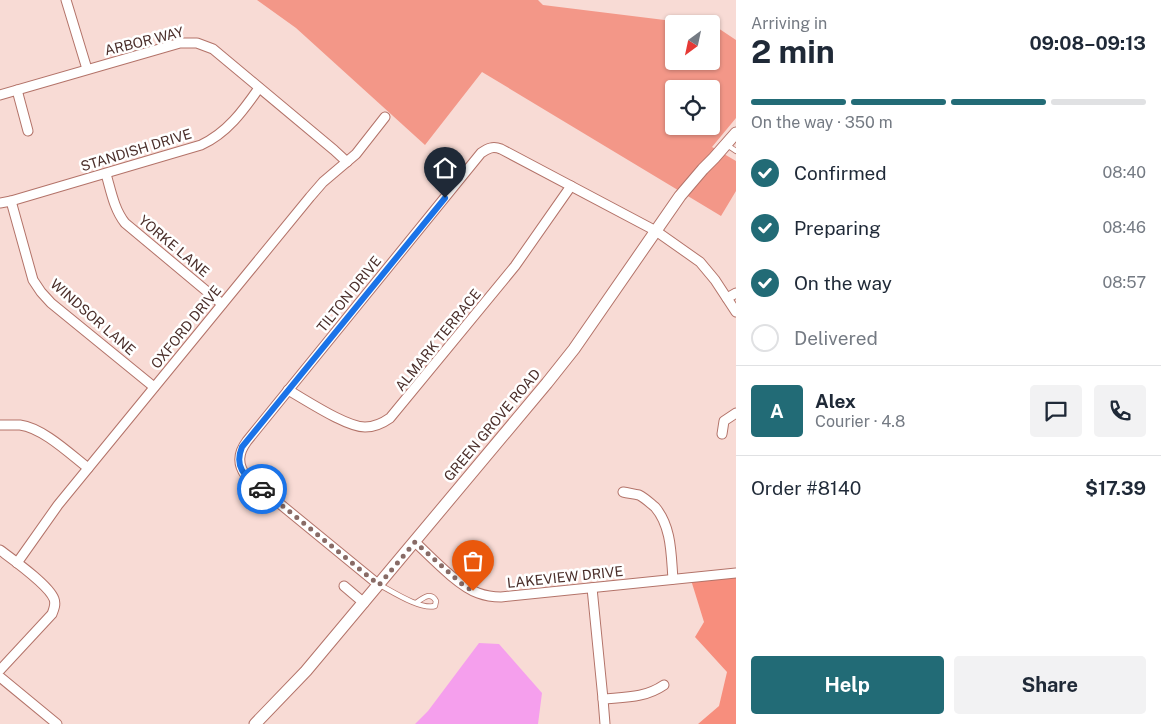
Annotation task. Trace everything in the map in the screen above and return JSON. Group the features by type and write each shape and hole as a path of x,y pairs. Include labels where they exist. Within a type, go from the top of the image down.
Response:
{"street":[{"path":"66,0 88,70"},
{"name":"ARBOR WAY","path":"0,95 180,43 197,43 213,49 346,162"},
{"name":"STANDISH DRIVE","path":"0,203 106,174 209,142 232,124 259,88"},
{"path":"18,90 28,131"},
{"name":"OXFORD DRIVE","path":"17,563 58,504 222,304 323,182 356,154 385,116"},
{"name":"GREEN GROVE ROAD","path":"255,724 304,674 547,383 574,349 680,196 736,133"},
{"name":"TILTON DRIVE","path":"379,585 246,476 242,471 239,459 242,447 486,149 501,148 656,231 700,262 715,280 736,312"},
{"name":"YORKE LANE","path":"106,174 115,205 125,223 222,304"},
{"name":"ALMARK TERRACE","path":"288,390 352,424 367,427 376,426 390,418 515,266 571,186"},
{"name":"WINDSOR LANE","path":"11,201 31,274 40,292 154,387"},
{"path":"727,298 736,293"},
{"path":"722,434 724,421 736,413"},
{"path":"0,425 21,426 41,433 88,468"},
{"path":"623,492 639,495 651,503 662,518 668,533 673,579"},
{"name":"LAKEVIEW DRIVE","path":"415,542 463,585 485,596 501,597 736,573"},
{"path":"0,550 48,589 55,605 52,614 0,670"},
{"path":"344,586 364,603"},
{"path":"592,588 604,698 604,724"},
{"path":"0,677 57,724"},
{"path":"604,698 646,695 664,685"}],"lane":[{"path":"726,144 736,152"},
{"path":"379,585 416,603"}],"shaded area":[{"path":"257,0 538,0 543,5 665,20 665,70 720,70 720,29 736,40 736,118 712,147 736,161 736,191 721,216 482,72 425,145 296,28"},
{"path":"736,574 736,724 698,724 719,706 727,672 695,637 704,622 691,580"},
{"path":"479,643 499,644 542,693 538,724 415,724 428,711"}],"way so far":[{"path":"262,489 379,585 415,542 463,585 473,591"}],"route":[{"path":"262,489 242,471 239,459 242,447 445,198"}]}
